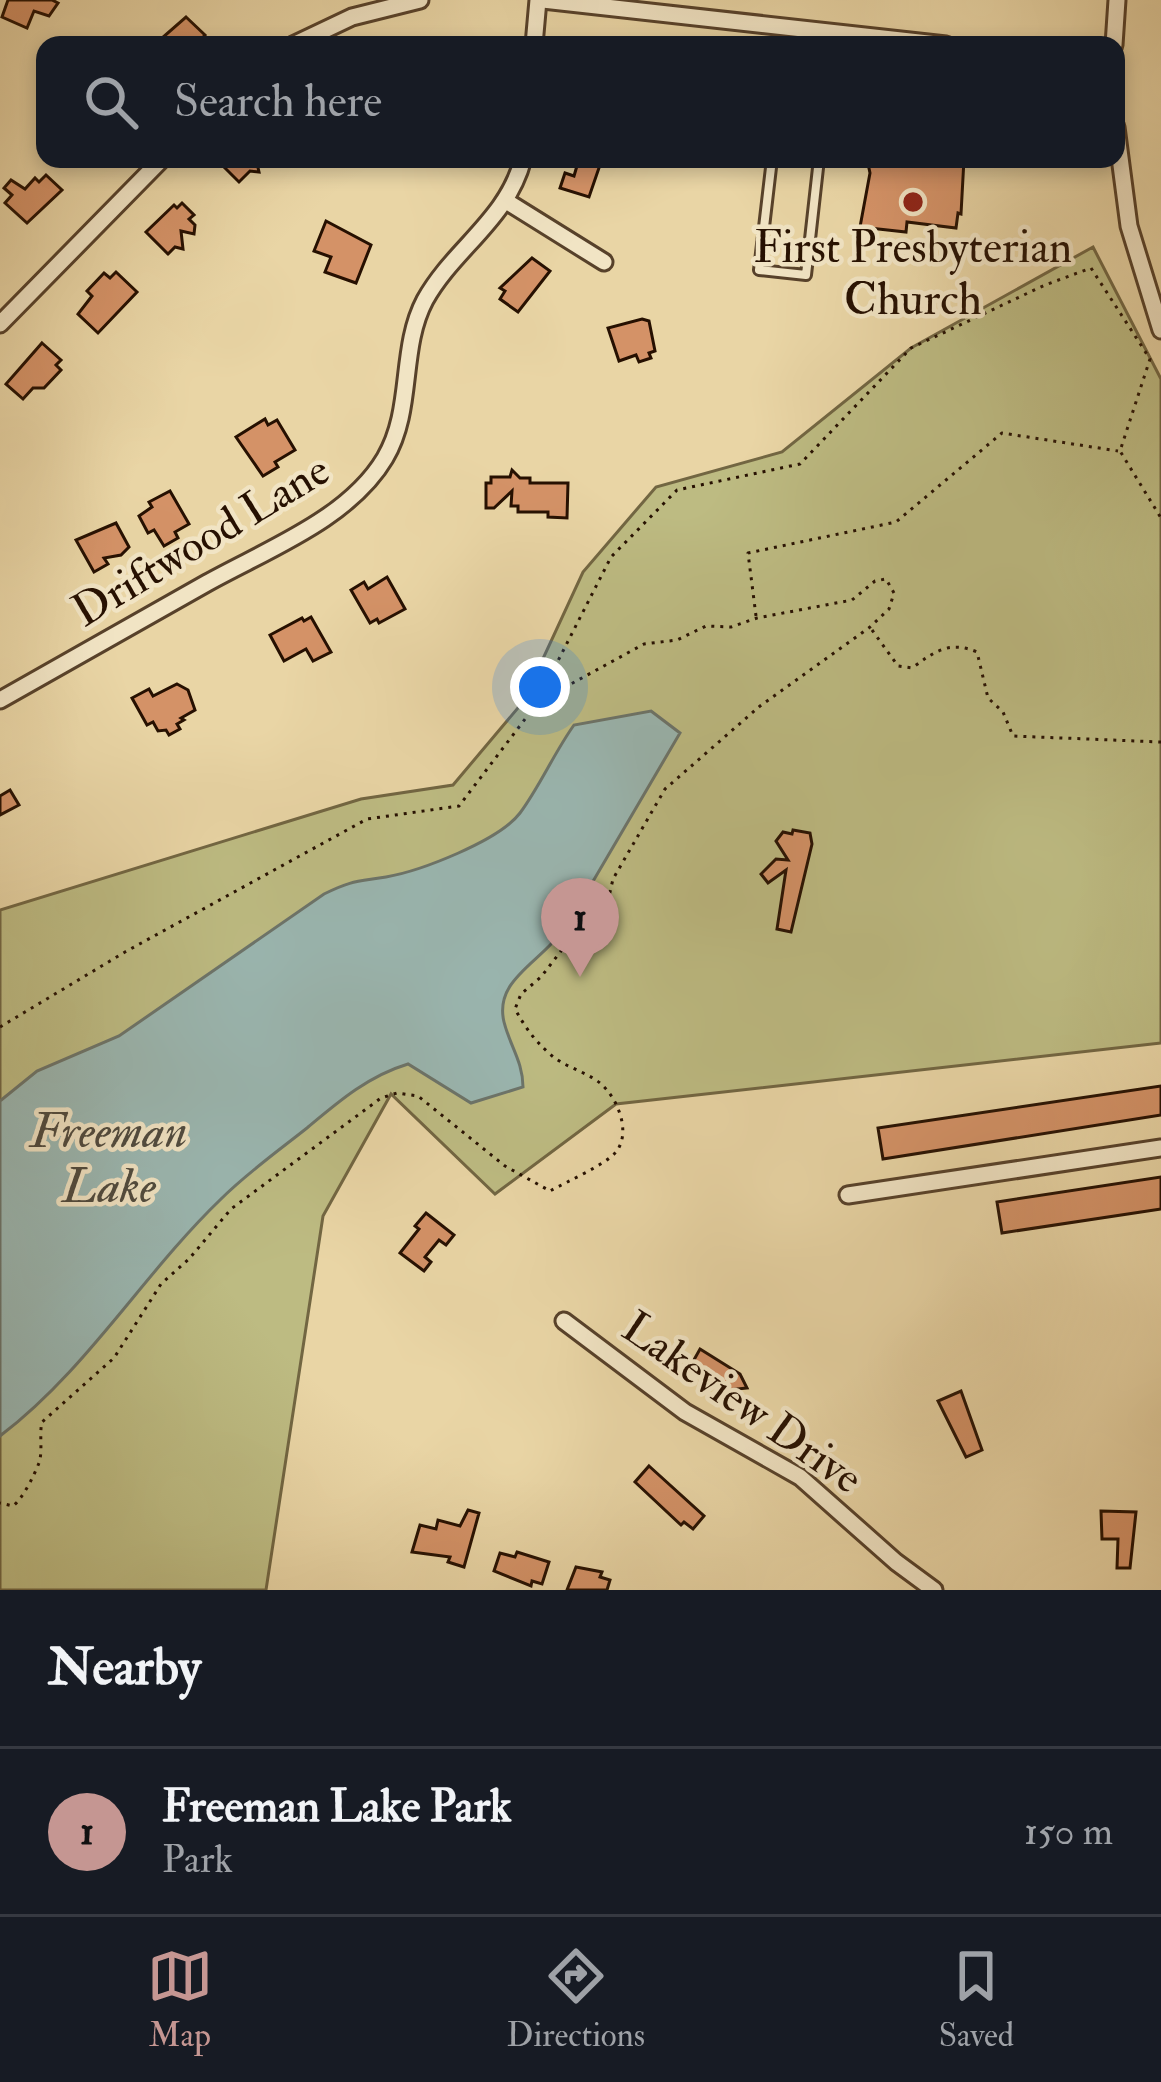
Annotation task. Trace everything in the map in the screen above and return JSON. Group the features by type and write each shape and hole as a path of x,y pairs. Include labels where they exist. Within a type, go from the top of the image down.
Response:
{"street":[{"path":"312,36 352,17 420,0"},
{"path":"535,36 540,0 808,36"},
{"path":"1115,36 1117,0"},
{"path":"0,324 153,168"},
{"name":"Driftwood Lane","path":"0,700 306,528 368,482 399,426 422,306 506,201 519,168"},
{"path":"1121,168 1129,226 1161,330"},
{"path":"506,201 604,262"},
{"path":"848,1195 1161,1148"},
{"name":"Lakeview Drive","path":"564,1321 685,1412 800,1478 934,1590"}],"lane":[{"path":"771,168 759,270 806,275 818,168"}],"path":[{"path":"0,1028 124,952 367,820 459,806 538,701 611,556 677,490 800,464 910,348 1045,285 1091,268 1150,359 1120,451 1161,518"},
{"path":"757,618 748,553 896,522 1002,433 1120,451"},
{"path":"0,1504 13,1506 21,1498 39,1462 42,1421 114,1358 161,1284 241,1200 381,1098 397,1093 418,1096 505,1166 550,1191 616,1152 623,1134 622,1118 612,1099 602,1084 555,1059 528,1034 515,1009 521,994 561,951 598,925 613,879 665,789 760,706 870,627 889,608 894,593 886,579 875,581 852,600 757,618 731,628 706,626 677,640 644,644 538,701"},
{"path":"870,627 898,666 912,668 940,648 961,645 977,652 988,698 1003,712 1013,736 1161,742"}],"shaded area":[{"path":"1093,247 1161,379 1161,1043 616,1104 495,1194 391,1094 323,1216 266,1590 0,1590 0,910 361,799 453,785 523,702 583,572 656,487 782,452 911,348"}],"water":[{"name":"Freeman Lake","path":"651,711 680,733 575,912 505,997 504,1022 523,1087 471,1103 408,1064 354,1091 221,1199 88,1352 0,1436 0,1101 37,1071 119,1036 324,894 418,868 495,834 520,813 574,725"}],"building":[{"path":"8,0 58,3 49,16 34,11 27,28 2,17"},
{"path":"186,17 205,35 204,36 164,36"},
{"path":"225,168 258,168 259,172 250,171 239,182"},
{"path":"576,168 599,168 589,197 560,188 565,173 574,176"},
{"name":"First Presbyterian Church","path":"869,168 964,168 956,228 907,222 906,232 860,227"},
{"path":"46,175 62,190 27,223 5,203 12,195 4,188 11,180 25,189 35,178 39,182"},
{"path":"182,203 194,215 189,219 195,225 194,234 181,231 183,249 175,247 168,254 146,232"},
{"path":"326,221 371,245 356,283 325,272 331,257 314,251"},
{"path":"532,258 550,271 518,312 500,299 505,291 500,288"},
{"path":"116,272 137,292 98,333 78,314 92,296 87,291 104,273 110,278"},
{"path":"649,321 655,351 639,362 636,355 619,361 608,328"},
{"path":"42,343 61,360 56,365 61,370 44,388 33,388 23,399 6,384"},
{"path":"265,419 268,425 277,420 295,450 263,476 236,437"},
{"path":"512,470 520,478 530,478 530,483 568,483 567,518 548,517 548,512 518,512 518,506 511,506 512,491 494,508 486,508 486,483 491,483 491,477 510,477"},
{"path":"170,491 189,524 164,546 154,530 148,533 139,516 152,507 149,502"},
{"path":"116,523 129,547 121,555 104,558 108,564 94,572 76,540"},
{"path":"387,577 405,609 370,623 351,590 364,582 368,589"},
{"path":"311,617 331,652 313,661 306,649 284,661 270,635"},
{"path":"177,684 188,690 195,710 181,718 180,729 169,735 166,730 158,731 153,722 147,725 132,698 149,689 153,696"},
{"path":"10,790 19,805 0,815 0,796"},
{"path":"793,830 810,833 812,844 791,932 777,929 786,870 768,883 761,874 776,859 788,860 776,841 783,832 792,834"},
{"path":"1161,1086 1161,1115 883,1159 878,1128"},
{"path":"1161,1177 1161,1209 1002,1233 997,1202"},
{"path":"426,1213 454,1235 446,1245 439,1240 425,1257 431,1262 424,1271 400,1253"},
{"path":"700,1349 740,1374 747,1388 728,1390 690,1367"},
{"path":"961,1391 982,1450 966,1457 938,1401"},
{"path":"649,1466 704,1516 693,1529 684,1522 681,1525 635,1482"},
{"path":"468,1510 479,1513 464,1567 448,1562 450,1557 412,1552 420,1525 436,1529 438,1520 460,1526"},
{"path":"1101,1511 1136,1512 1130,1568 1117,1568 1118,1539 1102,1539"},
{"path":"517,1552 549,1562 542,1584 532,1581 531,1586 494,1571 500,1553 515,1557"},
{"path":"576,1567 602,1572 600,1577 610,1580 607,1590 567,1590"}],"place":[{"name":"First Presbyterian Church","path":"913,202"},
{"name":"Freeman Lake Park","path":"580,977"}]}
